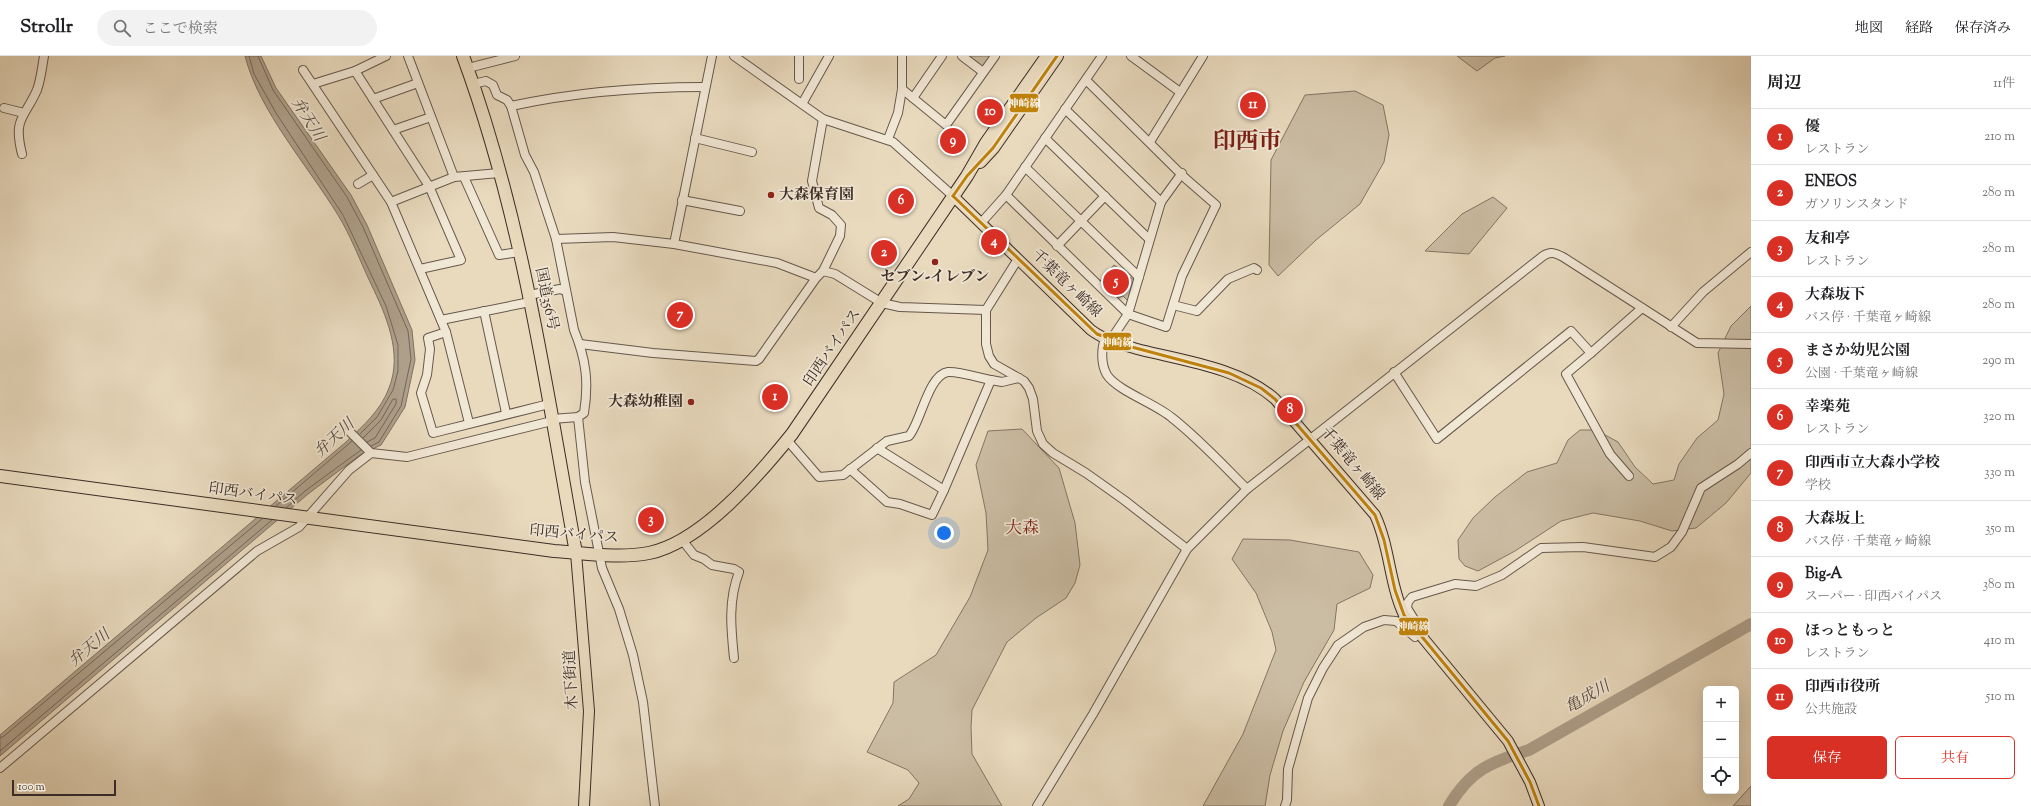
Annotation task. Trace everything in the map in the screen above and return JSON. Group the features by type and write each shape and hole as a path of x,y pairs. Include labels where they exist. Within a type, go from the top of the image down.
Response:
{"highway":[{"name":"国道356号","path":"463,56 473,84 499,173 519,252 529,298 576,553"},
{"name":"印西バイパス","path":"0,476 576,553 600,555 648,553 683,541 707,524 720,512 787,440 882,303 967,176 986,143 1047,56"},
{"name":"印西バイパス","path":"967,176 993,148 1057,56"}],"main road":[{"name":"千葉竜ヶ崎線","path":"953,196 1091,330 1108,340 1243,377 1261,387 1275,399 1375,515 1382,535 1398,603 1404,615 1511,745 1522,764 1539,806"},
{"name":"木下街道","path":"576,553 589,712 584,806"}],"street":[{"path":"22,154 18,137 20,120 37,89 44,56"},
{"path":"312,84 355,71 386,56"},
{"path":"408,56 454,177"},
{"path":"468,68 515,56"},
{"path":"674,244 704,87 712,56"},
{"path":"734,56 823,119 844,128 888,139 898,146 953,196"},
{"path":"799,56 799,79"},
{"path":"802,104 829,56"},
{"path":"888,139 898,113 902,89 902,56"},
{"path":"913,98 942,56"},
{"path":"962,56 983,72"},
{"path":"902,89 946,125 994,56"},
{"path":"981,224 1006,195 1102,56"},
{"path":"1131,56 1180,92"},
{"path":"1150,142 1203,56"},
{"path":"303,70 391,202 446,332 469,424"},
{"path":"355,71 429,186 462,260 420,269"},
{"path":"1006,195 1128,314 1166,327 1182,276 1216,205 1182,174 1086,80"},
{"path":"349,431 371,453 407,457 552,420 578,417 584,412 588,390 587,375 580,344 574,330 556,239 534,172 525,155 508,100 496,95 493,86 486,81 473,84"},
{"path":"373,99 418,83"},
{"path":"511,106 556,96 600,91 657,87 704,87"},
{"path":"4,108 24,113"},
{"path":"1065,109 1161,202"},
{"path":"393,130 431,117"},
{"path":"580,344 653,353 756,361 759,359 816,278 824,271 840,236 841,224 832,214 819,208 814,194 812,181 823,119"},
{"path":"695,138 752,152"},
{"path":"1045,138 1149,239"},
{"path":"1025,167 1139,277"},
{"path":"391,202 454,177 499,173"},
{"path":"1182,174 1161,202 1128,314 1108,340 1102,356 1106,373 1113,382 1170,416 1198,440 1247,489"},
{"path":"358,184 373,175"},
{"path":"464,177 499,256 519,252"},
{"path":"1057,246 1105,196"},
{"path":"682,200 740,212"},
{"path":"556,239 612,237 674,244 777,263 816,278"},
{"path":"1037,806 1093,714 1187,549 1247,489 1394,372 1549,252 1563,257 1697,343 1751,344"},
{"path":"1672,328 1703,292 1751,252"},
{"path":"1018,259 986,310 986,344 988,356 994,364 1019,378 1029,388 1033,399 1037,431 1043,444 1053,453 1086,473 1124,500 1187,549"},
{"path":"1173,305 1197,311 1228,279 1254,268 1257,270"},
{"path":"824,271 834,274 882,303 900,307 986,310"},
{"path":"441,320 484,311 560,289 566,291"},
{"path":"1629,476 1610,454 1566,374 1642,308"},
{"path":"484,311 506,413"},
{"path":"1394,372 1437,439 1571,331 1591,353"},
{"path":"446,332 428,338 430,348 427,375 421,393 434,433 506,413 549,404"},
{"path":"787,440 819,477 844,475 887,441 908,436 939,375 948,372 1002,382 1019,378"},
{"path":"850,469 887,502 900,504 932,515 990,380"},
{"path":"578,417 585,482 602,568 619,609 633,655 643,702 655,806"},
{"path":"877,448 944,490"},
{"path":"0,768 257,551 299,527 301,517 349,470 371,453"},
{"path":"1285,806 1287,800 1288,769 1308,698 1323,668 1338,645 1364,627 1384,620 1396,621 1416,637 1415,629 1417,624 1407,608 1408,602 1412,597 1455,584 1476,586 1502,575 1541,548 1583,547 1654,557 1671,547 1682,532 1701,488 1738,464 1751,453"},
{"path":"683,541 694,555 704,559 712,565 734,569 739,572 733,586 730,604 734,658"}],"shaded area":[{"path":"966,56 992,56 983,69"},
{"path":"1457,56 1505,56 1495,58 1477,71"},
{"path":"1355,91 1383,105 1389,135 1384,162 1360,204 1316,240 1278,276 1269,265 1271,160 1305,95"},
{"path":"1493,197 1507,208 1469,254 1425,251 1462,214"},
{"path":"1114,265 1134,280 1128,301 1123,296 1116,299 1098,283"},
{"path":"1751,306 1751,473 1726,503 1696,528 1672,531 1640,521 1593,513 1561,521 1515,551 1478,571 1465,566 1459,559 1458,540 1473,518 1495,497 1527,472 1557,463 1568,440 1580,430 1596,430 1618,442 1635,467 1653,484 1674,480 1679,464 1697,438 1718,420 1724,394 1718,353 1731,326"},
{"path":"1022,429 1059,468 1075,523 1080,565 1075,583 1066,598 1036,618 1007,642 972,710 972,754 1002,806 898,806 909,799 919,783 908,770 867,752 893,703 894,682 936,655 970,597 988,550 986,513 976,465 988,431"},
{"path":"1243,539 1290,540 1359,552 1373,575 1370,588 1337,604 1334,630 1304,682 1283,731 1270,775 1265,806 1203,806 1243,734 1276,650 1272,632 1256,593 1232,559"},
{"path":"1751,786 1751,806 1733,806"}],"water":[{"path":"245,56 261,56 276,88 351,195 367,225 412,330 415,360 405,407 381,445 360,455 308,494 0,756 0,735 346,442 376,411 386,396 389,388 393,375 393,348 391,334 382,308 343,223 273,118 261,97"}],"waterway":[{"name":"亀成川","path":"1449,806 1465,783 1483,769 1503,759 1529,750 1751,624"}],"transit line":[{"name":"神崎線","path":"953,196 967,176 993,148 1057,56"},
{"name":"神崎線","path":"953,196 1097,334 1128,346 1229,373 1261,388 1275,399 1375,515 1384,540 1395,590 1404,615 1508,741 1530,782 1539,806"}],"place":[{"name":"印西市役所","path":"1253,105"},
{"name":"ほっともっと","path":"990,112"},
{"name":"Big-A","path":"953,141"},
{"name":"大森保育園","path":"771,195"},
{"name":"幸楽苑","path":"901,201"},
{"name":"大森坂下","path":"994,242"},
{"name":"ENEOS","path":"884,253"},
{"name":"セブン-イレブン","path":"935,262"},
{"name":"まさか幼児公園","path":"1116,282"},
{"name":"印西市立大森小学校","path":"680,315"},
{"name":"優","path":"775,397"},
{"name":"大森幼稚園","path":"691,402"},
{"name":"大森坂上","path":"1290,410"},
{"name":"友和亭","path":"651,520"}],"district":[{"name":"印西市","path":"1247,142"},
{"name":"大森","path":"1022,529"}],"water label":[{"name":"弁天川","path":"307,120"},
{"name":"弁天川","path":"335,439"},
{"name":"弁天川","path":"90,649"}]}
